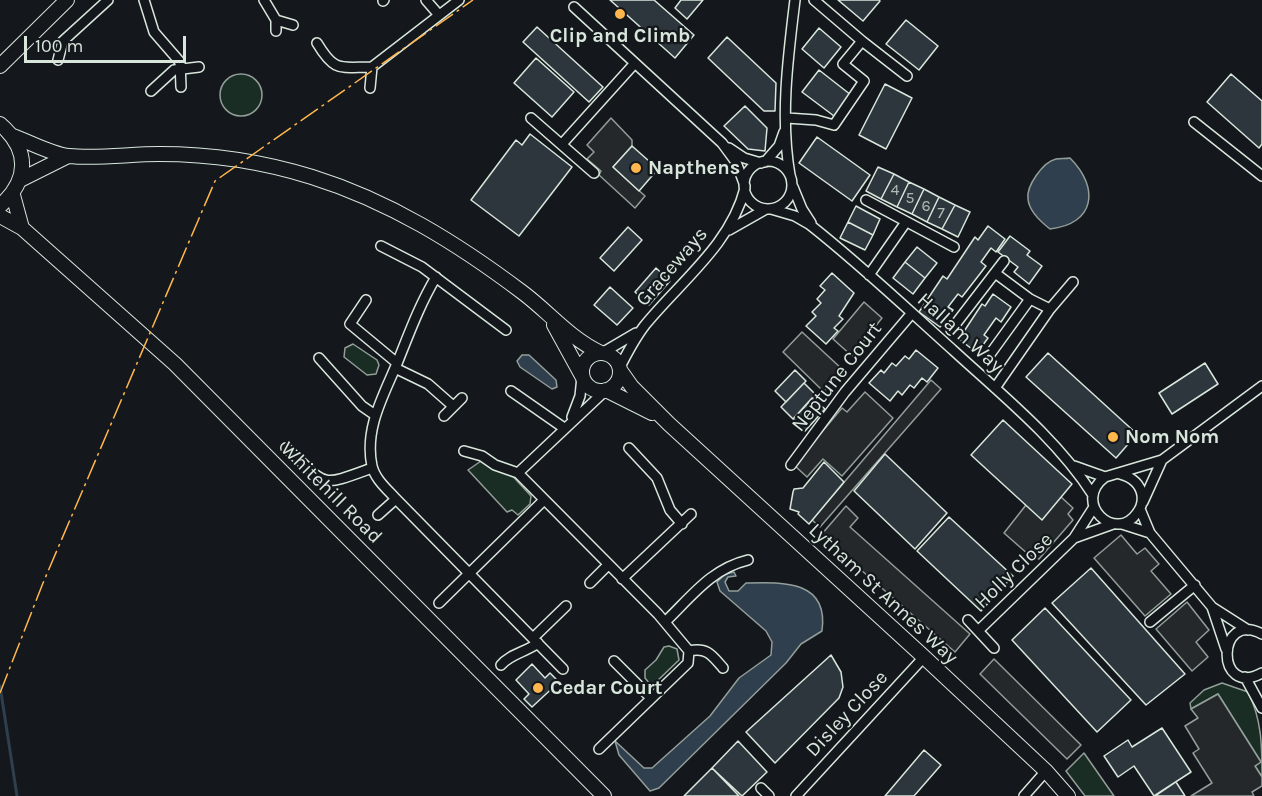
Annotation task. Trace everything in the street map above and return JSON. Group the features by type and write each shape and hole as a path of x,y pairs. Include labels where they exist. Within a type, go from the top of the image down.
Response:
{"main road":[{"path":"0,66 67,0"},
{"path":"0,124 13,136 68,156 163,154 218,158 310,176 354,191 430,228 482,262 546,312 578,340 613,357 620,369 616,383 605,391 592,389 582,377 546,312"},
{"path":"0,206 13,195 20,180 23,163 13,136"},
{"path":"20,180 68,156"},
{"path":"13,195 22,228"},
{"name":"Whitehill Road","path":"0,216 22,228 175,364 604,796"},
{"path":"582,377 586,359 601,353"},
{"name":"Lytham St Annes Way","path":"620,369 627,382 669,424 924,657 1046,771 1068,796"},
{"name":"Lytham St Annes Way","path":"605,391 669,424"}],"street":[{"path":"58,60 63,41 108,0"},
{"path":"144,0 154,32 182,68 182,87"},
{"path":"264,0 276,20 276,32"},
{"path":"426,0 439,15"},
{"path":"317,43 327,60 334,64 347,68 372,67 459,0"},
{"path":"722,143 736,162 754,205 768,209 786,201 791,180 787,118 788,46 795,0"},
{"path":"814,0 907,76"},
{"path":"574,7 722,143 744,158 780,164 791,180"},
{"path":"276,20 293,25"},
{"path":"787,118 816,120 834,125 864,81 843,64 862,41"},
{"path":"562,144 635,63"},
{"path":"151,91 169,73 182,68 200,67"},
{"path":"370,88 372,67"},
{"path":"531,118 594,173"},
{"path":"745,187 751,169 763,162 779,146 787,118"},
{"path":"1194,122 1262,176"},
{"name":"Hallam Way","path":"791,180 802,209 818,231"},
{"name":"Graceways","path":"601,353 623,342 644,326 727,232 739,212 745,187"},
{"path":"866,200 954,248"},
{"name":"Hallam Way","path":"768,209 795,216 818,231 869,275 995,388 1074,466 1093,495"},
{"name":"Graceways","path":"727,232 768,209"},
{"path":"869,275 906,222"},
{"path":"381,246 422,267 506,330"},
{"path":"951,330 1004,261"},
{"path":"995,273 1030,299 1050,309"},
{"path":"436,277 418,308 375,415 370,446 372,468 377,479 396,499 563,669"},
{"path":"995,388 1050,309 1073,282"},
{"path":"988,357 1030,299"},
{"path":"366,300 350,324 396,365 428,384 453,406"},
{"name":"Neptune Court","path":"791,465 845,392 912,313"},
{"name":"Graceways","path":"620,369 644,326"},
{"path":"320,358 362,406 375,415"},
{"path":"566,426 578,405 582,377"},
{"path":"1150,532 1104,520 1094,507 1093,495 1096,487 1105,477 1162,460 1262,386"},
{"path":"511,391 566,426"},
{"path":"518,473 605,391"},
{"path":"444,416 462,398"},
{"path":"286,448 321,480 330,482 372,468"},
{"path":"630,448 657,478 670,510 682,524"},
{"path":"464,451 482,456 495,465 518,473 665,622 689,651 688,663 599,749"},
{"path":"1117,524 1135,517 1162,460"},
{"name":"Hallam Way","path":"1074,466 1105,477"},
{"path":"1120,474 1135,482 1142,495 1141,506 1150,532 1212,607 1248,630 1262,634"},
{"path":"378,515 396,499"},
{"path":"439,603 544,500"},
{"name":"Holly Close","path":"979,630 1074,538 1094,507"},
{"path":"622,579 692,514"},
{"name":"Holly Close","path":"1074,538 1117,524"},
{"path":"665,622 708,578 728,565 748,560"},
{"path":"590,583 608,565"},
{"path":"1150,622 1194,585"},
{"path":"501,665 511,656 524,652 566,606"},
{"path":"1212,607 1226,649 1229,666 1235,673 1245,677 1262,673"},
{"name":"Holly Close","path":"968,620 994,648"},
{"path":"1226,649 1229,640 1238,633 1248,630"},
{"path":"689,651 698,649 708,651 723,668"},
{"name":"Disley Close","path":"796,796 924,657"},
{"path":"614,661 651,698"},
{"path":"1245,677 1262,708"},
{"path":"1024,796 1046,771"},
{"path":"761,788 769,796"}],"green space":[{"path":"241,74 256,80 262,95 256,110 241,116 226,110 220,95 226,80"},
{"path":"353,344 377,360 379,365 376,374 367,375 344,357 345,348"},
{"path":"481,461 507,470 531,496 530,504 518,515 512,510 507,512 468,470"},
{"path":"664,647 677,649 679,660 654,684 650,684 645,678 645,670 656,660"},
{"path":"1222,683 1248,692 1253,702 1260,733 1262,777 1255,766 1261,762 1218,694 1191,709 1190,703 1204,690"},
{"path":"1084,753 1114,796 1085,796 1066,771"}],"shaded area":[{"path":"611,118 632,140 632,146 613,167 645,196 635,208 599,175 601,171 587,159 594,152 587,145"},
{"path":"864,302 882,318 852,356 833,339"},
{"path":"802,332 842,369 824,392 783,352"},
{"path":"931,380 941,389 820,527 812,520"},
{"path":"865,392 893,418 842,476 823,459 807,477 794,465 842,408 847,412"},
{"path":"1061,497 1073,508 1068,514 1073,520 1039,559 1029,555 1004,533 1026,505"},
{"path":"846,506 858,518 850,527 970,634 955,652 821,535"},
{"path":"1121,535 1137,554 1145,548 1159,564 1151,571 1171,594 1145,616 1094,558"},
{"path":"1187,602 1209,630 1196,642 1208,657 1192,671 1156,629"},
{"path":"994,659 1081,745 1067,759 980,674"},
{"path":"1218,694 1261,762 1255,766 1262,777 1262,786 1252,792 1254,796 1191,796 1212,783 1193,753 1199,749 1185,726 1198,718 1191,709"}],"water":[{"path":"1070,158 1080,169 1086,181 1089,192 1088,203 1084,212 1076,220 1065,226 1050,229 1033,212 1028,194 1036,175 1046,165 1056,159"},
{"path":"522,355 529,355 556,380 557,387 552,389 520,367 517,361"},
{"path":"734,572 736,576 728,577 725,582 729,591 738,591 746,583 774,583 788,584 811,593 818,602 822,614 822,631 801,644 786,663 659,788 650,791 619,755 615,741 644,768 652,768 710,716 739,678 771,655 772,642 766,631 720,591 717,582 725,574"}],"building":[{"path":"610,0 654,0 694,35 675,58"},
{"path":"681,0 703,0 687,19 675,8"},
{"path":"838,0 879,0 880,1 863,21"},
{"path":"906,20 938,46 919,70 886,44"},
{"path":"537,27 603,87 589,102 523,42"},
{"path":"819,28 841,47 824,68 802,49"},
{"path":"727,37 776,83 775,111 764,111 708,58"},
{"path":"536,58 574,92 552,117 514,83"},
{"path":"819,70 851,95 834,116 802,92"},
{"path":"1231,74 1262,101 1262,144 1259,148 1207,102"},
{"path":"885,84 912,98 886,149 859,135"},
{"path":"745,106 767,128 765,151 748,149 724,126"},
{"path":"530,134 572,167 519,236 471,200 516,140 522,145"},
{"path":"817,137 870,175 852,201 799,163"},
{"name":"Napthens","path":"632,146 658,169 639,191 613,167"},
{"path":"878,167 894,174 881,199 866,191"},
{"path":"894,174 909,182 897,207 881,199"},
{"path":"909,182 924,189 912,214 897,207"},
{"path":"924,189 939,197 927,222 912,214"},
{"path":"939,197 955,205 942,229 927,222"},
{"path":"955,205 970,212 958,237 942,229"},
{"path":"856,206 880,219 873,235 848,222"},
{"path":"848,222 873,235 865,250 840,238"},
{"path":"988,226 1005,239 996,252 991,248 981,262 986,266 962,297 958,294 948,307 953,310 940,327 919,312 943,276 947,279 975,237 978,240"},
{"path":"628,227 642,240 614,271 600,258"},
{"path":"1010,236 1030,251 1027,255 1042,266 1029,284 1014,272 1018,267 998,252"},
{"path":"917,247 937,263 925,278 905,262"},
{"path":"905,262 925,278 913,294 893,278"},
{"path":"656,268 670,281 649,305 635,292"},
{"path":"832,273 854,293 839,316 843,319 834,328 838,331 826,344 806,326 816,316 812,312 821,303 817,299 825,290 820,286"},
{"path":"610,287 633,308 617,325 594,305"},
{"path":"993,294 1011,307 1001,322 996,318 984,335 988,338 977,353 959,339 982,304 985,306"},
{"path":"916,350 938,368 927,382 922,378 914,388 910,385 902,395 898,391 890,401 869,383 881,370 884,373 892,363 896,366 905,356 909,359"},
{"path":"1048,353 1137,434 1116,458 1026,377"},
{"path":"1205,363 1218,384 1172,414 1159,393"},
{"path":"795,370 806,381 786,402 775,391"},
{"path":"804,383 816,395 793,419 781,407"},
{"path":"812,398 825,409 805,431 793,419"},
{"path":"1003,420 1072,484 1042,520 971,455"},
{"path":"885,454 947,513 915,549 854,491"},
{"path":"824,462 844,482 809,524 798,514 799,512 790,509 793,492 794,489 803,488"},
{"path":"949,517 1013,576 981,611 917,551"},
{"path":"1091,568 1185,674 1146,705 1052,603"},
{"path":"1045,608 1131,700 1097,732 1012,640"},
{"path":"831,655 841,672 843,687 839,698 775,763 746,732"},
{"name":"Cedar Court","path":"532,664 545,678 550,673 559,682 532,707 524,699 529,694 516,680"},
{"path":"1162,728 1191,772 1154,796 1134,766 1118,777 1104,756 1128,740 1132,747"},
{"path":"738,741 767,772 742,796 712,768"},
{"path":"924,750 941,765 914,796 885,796"},
{"path":"712,768 739,796 684,796"},
{"path":"1176,782 1185,796 1155,796"}],"waterway":[{"path":"0,686 17,796"}],"power":[{"path":"0,693 43,583 215,181 473,0"}],"place":[{"name":"Clip and Climb","path":"620,14"},
{"name":"Napthens","path":"636,168"},
{"name":"Nom Nom","path":"1113,437"},
{"name":"Cedar Court","path":"538,688"}]}
